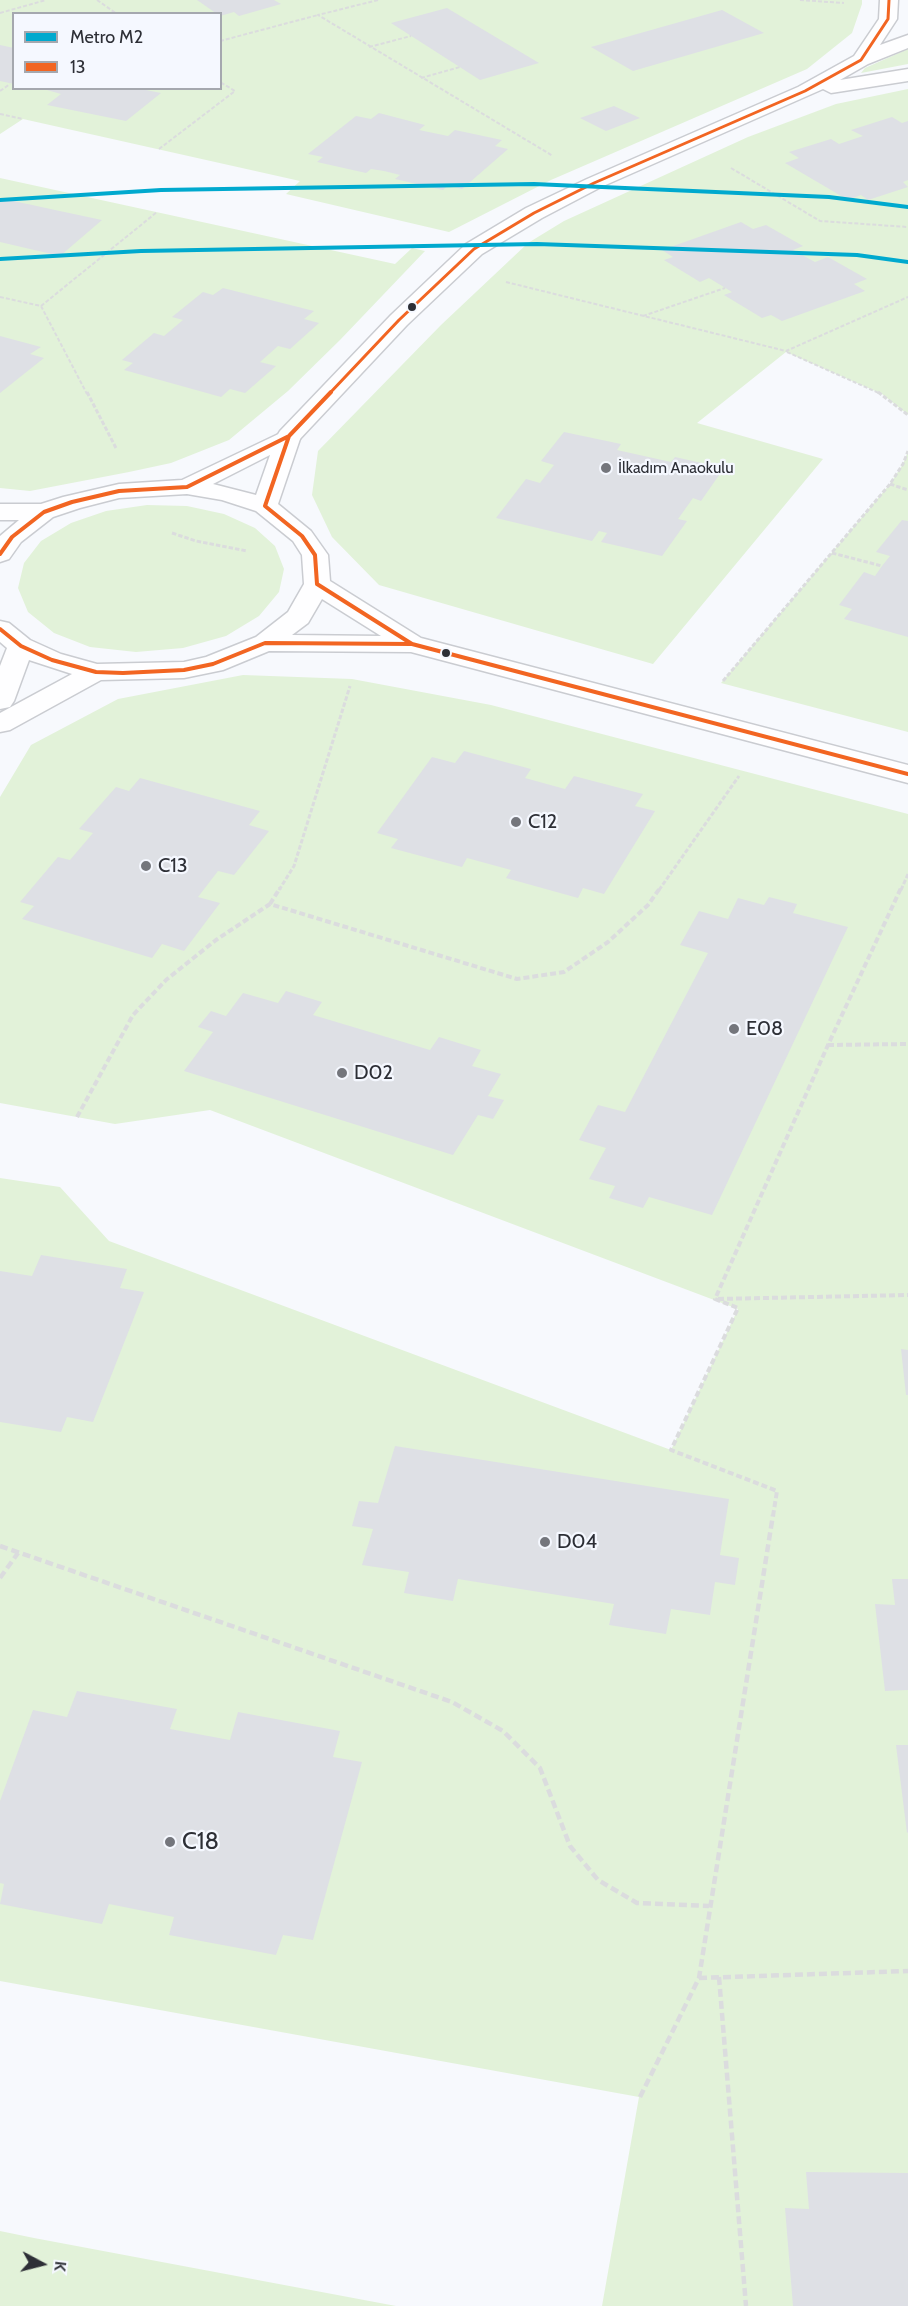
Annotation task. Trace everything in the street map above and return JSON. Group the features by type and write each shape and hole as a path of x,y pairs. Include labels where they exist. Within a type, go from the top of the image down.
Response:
{"main road":[{"path":"861,60 888,20 889,0"},
{"path":"187,487 289,436 399,320 474,249 534,213 594,183 805,91 861,60 908,41"},
{"path":"805,91 901,74"},
{"path":"265,506 289,436"},
{"path":"0,554 12,537 44,512 72,502 119,491 187,487 226,493 265,506 295,529 309,545 315,555 317,584 299,617 265,643 213,664 184,670 96,672 52,660 21,646 0,629"},
{"path":"0,512 44,512"},
{"path":"317,584 412,644"},
{"path":"265,643 412,644 908,774"},
{"path":"0,701 21,646"},
{"path":"0,724 96,672"}],"path":[{"path":"0,13 46,0"},
{"path":"97,0 114,12"},
{"path":"222,40 378,0"},
{"path":"800,0 852,3"},
{"path":"318,15 555,158"},
{"path":"369,47 411,36"},
{"path":"421,78 460,67"},
{"path":"159,149 235,91 222,83"},
{"path":"0,91 10,84"},
{"path":"0,114 22,119"},
{"path":"729,167 820,220 908,227"},
{"path":"41,306 157,212"},
{"path":"500,280 786,351 882,394 908,415"},
{"path":"643,316 725,288"},
{"path":"0,297 41,306 118,452"},
{"path":"786,351 908,297"},
{"path":"721,683 890,484 903,464 908,451"},
{"path":"890,484 908,489"},
{"path":"162,530 196,541 248,552"},
{"path":"832,553 882,567"},
{"path":"77,1117 133,1015 166,980 216,940 270,904 294,866 352,680"},
{"path":"270,904 517,979 564,972 608,942 648,905 743,771"},
{"path":"714,1299 908,874"},
{"path":"828,1045 908,1044"},
{"path":"714,1299 908,1295"},
{"path":"640,2097 699,1978 777,1491 671,1450 744,1298"},
{"path":"714,1299 738,1308"},
{"path":"0,1546 452,1702 503,1731 540,1768 570,1846 598,1880 636,1903 709,1906"},
{"path":"0,1578 18,1553"},
{"path":"699,1978 908,1971"},
{"path":"719,1977 746,2306"}],"green space":[{"path":"0,0 862,0 852,33 807,69 551,180 449,232 286,194 300,181 23,119 0,134"},
{"path":"908,49 908,64 861,73 865,68"},
{"path":"908,89 908,415 882,394 786,352 697,423 823,459 653,664 379,585 332,537 312,495 318,451 441,325 528,243 564,221 748,137 836,104"},
{"path":"0,178 395,264 412,248 425,251 288,391 229,440 171,463 129,472 30,491 0,488"},
{"path":"908,451 908,732 721,683 890,484 903,464"},
{"path":"147,505 187,506 224,514 255,528 275,546 284,569 279,592 259,616 226,636 183,648 136,652 90,647 54,633 28,612 18,588 24,563 41,541 71,523 106,511"},
{"path":"243,675 352,679 491,705 908,814 908,2306 602,2306 639,2097 0,1981 0,1178 60,1187 109,1241 671,1450 738,1309 210,1110 115,1124 0,1103 0,797 31,745 118,699"},
{"path":"0,2231 34,2238 396,2306 0,2306"}],"building":[{"path":"197,0 274,0 281,4 239,16 234,12 222,15 222,12 214,12"},
{"path":"447,8 539,63 480,80 391,23"},
{"path":"722,10 764,33 633,71 591,47"},
{"path":"0,45 12,48 12,84 0,81"},
{"path":"47,90 146,90 161,93 126,121 47,105 61,94"},
{"path":"614,106 640,118 606,131 580,118"},
{"path":"379,113 425,125 419,130 448,136 455,130 502,140 495,146 508,149 462,189 448,185 443,190 395,179 400,175 384,171 371,169 366,173 317,162 323,157 308,154 356,116 371,119"},
{"path":"892,117 902,123 908,121 908,180 903,182 908,187 868,200 861,195 848,200 785,163 799,158 789,152 831,139 839,144 863,136 851,130"},
{"path":"0,198 102,220 60,256 0,242"},
{"path":"741,222 753,229 766,225 803,246 793,250 815,262 828,257 867,279 854,284 865,291 782,321 771,315 762,318 724,295 732,292 709,278 700,282 664,260 673,257 662,250"},
{"path":"223,288 314,311 304,319 319,323 290,349 278,346 260,362 276,366 245,393 230,389 221,397 124,370 133,363 122,360 154,333 164,336 183,320 172,317 203,292 213,295"},
{"path":"0,336 41,347 30,354 44,358 0,393"},
{"path":"564,432 621,444 617,450 671,462 675,457 724,468 701,501 693,498 678,519 687,521 662,556 601,542 607,533 599,531 592,541 496,518 526,479 540,483 554,465 541,461"},
{"path":"902,520 908,521 908,637 844,619 852,609 839,605 864,572 875,576 890,556 876,552"},
{"name":"C12","path":"464,751 531,769 525,778 565,789 574,776 643,794 635,806 655,811 604,894 583,888 578,898 506,878 511,870 467,858 462,867 391,848 398,839 377,833 432,757 455,763"},
{"name":"C13","path":"140,778 260,811 249,825 269,831 234,875 218,871 198,897 220,903 184,951 162,944 152,958 22,919 34,906 20,902 58,857 70,860 93,833 79,829 116,787 129,791"},
{"name":"E08","path":"769,897 797,904 793,913 848,927 712,1215 649,1197 643,1208 609,1198 615,1186 589,1179 606,1148 579,1140 598,1105 625,1112 708,953 680,945 699,911 728,919 738,898 764,905"},
{"name":"D02","path":"286,991 322,1002 313,1015 430,1050 439,1037 481,1050 472,1066 501,1074 488,1096 504,1100 493,1119 478,1115 453,1155 184,1071 213,1032 198,1027 211,1011 226,1016 243,993 278,1003"},
{"path":"41,1255 127,1269 120,1288 144,1292 93,1422 67,1417 61,1432 0,1422 0,1271 32,1276"},
{"path":"901,1349 908,1350 908,1395 906,1395"},
{"name":"D04","path":"395,1446 729,1499 720,1555 739,1558 735,1585 715,1582 710,1615 671,1609 666,1634 609,1625 614,1604 458,1579 453,1601 404,1593 409,1572 362,1565 373,1529 352,1526 359,1501 378,1503"},
{"path":"892,1579 908,1579 908,1690 885,1691 875,1604 895,1605"},
{"name":"C18","path":"77,1691 177,1709 170,1729 230,1740 238,1712 340,1731 333,1757 362,1762 313,1940 283,1935 276,1955 169,1935 174,1917 109,1904 102,1924 0,1904 4,1884 0,1883 0,1801 33,1710 67,1717"},
{"path":"896,1745 908,1745 907,1833"},
{"path":"806,2172 908,2173 908,2306 793,2306 785,2208 809,2209"}],"metro line":[{"name":"M2","path":"0,200 161,190 534,184 829,197 908,207"},
{"name":"M2","path":"0,259 141,251 537,244 857,255 908,262"}],"transit line":[{"name":"13","path":"0,554 12,537 44,512 72,502 119,491 187,487 289,436 399,320 474,249 534,213 594,183 805,91 861,60 888,19 889,0"},
{"name":"13","path":"289,436 265,506 302,536 315,555 317,584 412,644"},
{"name":"13","path":"0,629 21,646 52,660 96,672 123,673 184,670 213,664 265,643 412,644 908,774"}],"place":[{"name":"İlkadım Anaokulu","path":"606,468"},
{"name":"C12","path":"516,822"},
{"name":"C13","path":"146,866"},
{"name":"E08","path":"734,1029"},
{"name":"D02","path":"342,1073"},
{"name":"D04","path":"545,1542"},
{"name":"C18","path":"170,1842"}]}
